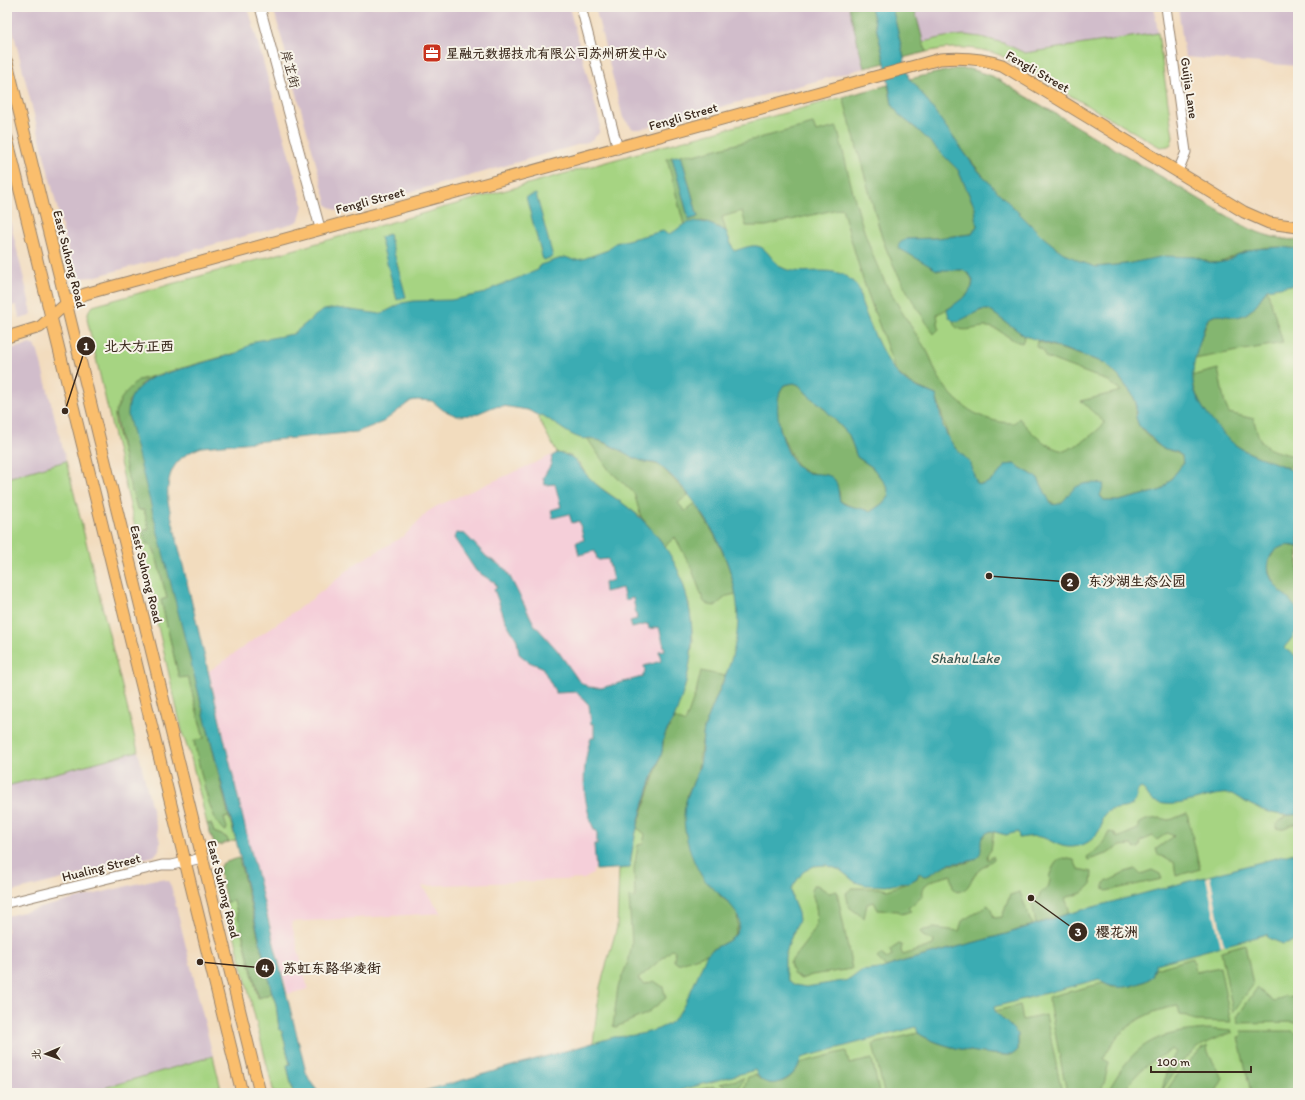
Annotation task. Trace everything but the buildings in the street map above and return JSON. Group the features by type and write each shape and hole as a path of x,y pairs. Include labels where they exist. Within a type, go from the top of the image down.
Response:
{"main road":[{"name":"Fengli Street","path":"7,336 40,327 67,303 85,294 320,228 618,149 940,59 958,57 974,58 1002,66 1244,212 1262,220 1284,226 1298,226"},
{"name":"East Suhong Road","path":"7,62 260,1093"},
{"path":"7,138 242,1093"}],"street":[{"name":"岸芷街","path":"260,7 320,228"},
{"path":"581,7 618,149"},
{"name":"Guijia Lane","path":"1166,7 1186,152 1178,171"},
{"name":"Hualing Street","path":"7,903 162,865 202,858"}],"shaded area":[{"path":"7,7 248,7 303,205 299,220 294,223 93,277 81,278 74,275"},
{"path":"273,7 569,7 600,123 599,133 591,141 340,211 335,210 327,205"},
{"path":"595,7 849,7 864,68 640,129 633,129 623,118"},
{"path":"914,7 1154,7 1158,33 1025,53 1003,43 981,37 965,35 945,37 923,42"},
{"path":"1178,7 1298,7 1298,66 1185,57"},
{"path":"7,208 32,313 30,316 20,319 16,305 9,307 11,321 7,322"},
{"path":"30,344 35,346 38,352 66,461 7,478 7,350"},
{"path":"557,453 689,604 630,868 593,870 593,874 584,879 422,886 441,913 291,922 308,989 288,994 246,831 209,671 312,599 357,563 404,536 427,512 437,506"},
{"path":"138,751 160,842 159,850 154,856 7,893 7,786"},
{"path":"156,879 168,881 171,886 213,1056 87,1093 7,1093 7,916"}],"green space":[{"path":"849,7 871,7 885,63 864,68"},
{"path":"892,7 914,7 926,52 903,58"},
{"path":"1158,33 1173,137 1171,144 1160,147 1000,55 981,50 963,48 926,52 923,42 945,37 965,35 981,37 1003,43 1025,53"},
{"path":"955,69 969,69 992,76 1246,227 1271,236 1298,240 1298,1093 652,1093 593,1043 600,987 617,927 619,869 630,868 632,848 653,775 685,686 693,641 689,604 641,517 597,485 587,476 579,463 569,455 557,453 536,414 528,410 236,353 139,380 121,399 115,414 115,422 137,508 144,510 149,529 143,531 146,543 150,544 155,552 167,598 161,600 179,677 188,676 204,739 194,742 213,814 224,831 224,818 229,817 236,840 229,842 226,837 214,832 211,824 207,824 191,758 183,735 87,319 89,310 93,306 681,141 888,85"},
{"path":"955,69 969,69 992,76 1246,227 1271,236 1298,240 1298,249 1279,247 1260,248 1239,254 1218,263 1212,263 1195,257 1096,267 1072,258 1046,241 994,188 968,158 909,79"},
{"path":"888,85 892,104 910,124 918,130 958,170 975,208 977,226 972,234 937,238 907,239 937,270 962,270 971,277 971,289 967,295 955,305 937,314 939,329 934,334 905,288 882,238 843,97"},
{"path":"813,124 816,132 837,127 864,231 880,273 902,313 929,354 938,376 952,395 970,410 990,420 1014,423 1019,418 1039,439 1051,447 1064,451 1076,446 1096,432 1105,423 1081,401 1121,391 1108,381 1045,357 1044,351 1036,346 1037,341 1105,363 1119,377 1132,394 1136,402 1135,414 1139,426 1156,444 1182,456 1183,464 1162,490 1119,501 1105,501 1090,483 1077,487 1064,501 1056,505 1048,501 1038,478 1014,464 1005,465 997,476 990,482 986,484 977,484 963,456 949,439 936,395 911,384 896,372 863,280 842,208 766,226 746,226 742,211 722,217 726,231 703,221 684,225 667,159 672,157 689,220 698,217 681,155 688,153 694,155"},
{"path":"1267,289 1283,343 1194,359 1208,319 1216,315 1239,316 1248,313"},
{"path":"985,309 989,310 1025,336 1022,343 1013,340 993,328 984,327 965,330 957,328 954,325 953,321"},
{"path":"1218,369 1225,404 1229,413 1254,419 1259,437 1267,447 1272,450 1298,457 1298,460 1288,468 1243,450 1221,433 1207,416 1197,396 1192,376"},
{"path":"153,377 142,383 128,402 229,817 224,818 227,828 226,831 220,827 215,818 202,776 194,741 204,738 188,677 179,678 161,600 167,598 155,552 150,544 146,544 143,531 149,529 144,510 137,508 128,478 115,414 121,399 138,380"},
{"path":"794,383 799,385 811,398 820,404 849,435 857,457 872,467 887,486 889,496 886,501 870,512 854,508 840,501 839,491 815,474 800,469 789,451 780,428 777,416 777,404 779,394 784,385"},
{"path":"587,438 596,439 645,462 660,465 688,495 678,503 685,511 694,504 702,514 715,536 725,558 736,594 727,596 715,606 704,602 691,567 675,537 665,546 641,517 634,493 609,470"},
{"path":"66,461 138,751 7,786 7,478"},
{"path":"1287,545 1298,547 1298,613 1276,586 1271,578 1269,570 1269,563 1273,553 1278,548"},
{"path":"701,671 725,676 704,728 697,774 687,795 719,895 734,907 737,912 738,926 734,936 730,940 711,950 707,954 678,964 674,961 675,951 673,949 638,979 645,984 654,981 663,987 666,998 646,1014 616,1027 613,1026 618,987 629,959 632,944 629,898 635,897 634,868 638,845 643,844 645,834 637,828 662,752 664,736 675,718 685,723 696,692"},
{"path":"1187,813 1200,869 1176,876 1174,862 1158,855 1156,849 1174,836 1167,833 1157,840 1153,836 1141,841 1140,847 1135,849 1132,845 1119,846 1107,854 1088,860 1087,857 1100,846 1109,832 1115,833 1117,838 1138,829 1138,824 1146,820 1159,818 1168,820"},
{"path":"1298,814 1298,823 1281,829 1276,828 1276,825 1285,816"},
{"path":"207,824 211,824 214,832 226,837 229,842 220,845 214,843"},
{"path":"994,830 991,850 987,855 988,860 993,856 994,859 980,869 969,885 961,891 957,892 953,889 951,875 928,883 923,891 923,896 908,908 911,911 902,914 898,911 878,910 874,902 867,904 864,918 849,907 846,893 852,888 878,888 887,890 910,882 917,878 919,873 929,875 945,865 966,863 976,859 982,837"},
{"path":"239,858 272,993 259,998 234,901 226,902 219,868 223,863"},
{"path":"1063,858 1074,860 1078,869 1092,872 1091,885 1082,893 1065,898 1069,909 1067,914 1036,924 1032,903 1039,897 1040,893 1048,888 1050,880 1049,877 1053,868 1060,859"},
{"path":"1136,869 1141,874 1152,870 1160,874 1162,879 1106,891 1104,889 1104,883 1125,872"},
{"path":"813,885 817,885 829,893 837,891 852,969 812,975 801,979 793,974 790,963 809,938 816,923 817,914 811,891"},
{"path":"1020,892 1032,925 1006,934 886,967 877,958 881,954 887,959 892,956 890,950 899,944 902,945 901,951 903,955 933,945 934,941 923,936 920,931 934,928 959,931 962,921 988,905 994,918 1002,917 1010,895"},
{"path":"234,900 258,998 272,993 276,1004 279,1029 282,1031 290,1064 287,1066 293,1093 274,1093 226,902"},
{"path":"1245,944 1253,985 1233,1012 1221,951"},
{"path":"1193,958 1196,972 1220,967 1231,1022 1195,1021 1187,1016 1180,1015 1178,1006 1154,1012 1134,1023 1125,1030 1109,1048 1103,1059 1109,1062 1104,1084 1099,1093 1067,1093 1048,997 1103,983 1112,987 1132,986 1144,982 1152,977 1155,969"},
{"path":"1257,988 1274,1002 1285,996 1298,999 1298,1022 1239,1023 1237,1017"},
{"path":"1020,1005 1023,1020 1046,1015 1062,1093 1023,1093 1022,1090 972,1091 960,1093 884,1093 873,1044 918,1033 950,1047 989,1054 1012,1055 1018,1050 1018,1034 995,1011"},
{"path":"1208,1029 1232,1031 1232,1033 1219,1037 1198,1047 1183,1061 1162,1091 1167,1069 1176,1052 1172,1049 1139,1072 1124,1093 1107,1093 1126,1063 1136,1052 1147,1044 1172,1034"},
{"path":"1241,1031 1292,1031 1298,1034 1298,1093 1251,1093 1238,1037 1242,1036"},
{"path":"1207,1046 1208,1053 1223,1079 1215,1093 1165,1093 1189,1061"},
{"path":"846,1051 849,1064 872,1059 879,1093 751,1093 743,1091 748,1077 756,1075 758,1078 769,1082 782,1082 793,1074 800,1063"},
{"path":"213,1056 222,1093 87,1093"},
{"path":"744,1078 738,1090 720,1084"},
{"path":"713,1086 733,1093 696,1093 695,1091"}],"water":[{"name":"Shahu Lake","path":"871,7 892,7 909,79 915,84 974,166 1043,237 1062,252 1081,262 1096,267 1126,264 1165,256 1195,257 1208,262 1217,263 1228,261 1237,255 1254,249 1281,247 1298,249 1298,284 1267,289 1260,300 1248,313 1239,317 1216,315 1208,319 1193,367 1193,377 1196,394 1200,403 1213,422 1230,440 1243,450 1283,466 1298,474 1298,547 1286,546 1275,551 1271,555 1268,566 1271,579 1274,584 1292,602 1298,612 1299,617 1296,632 1284,648 1298,658 1298,814 1281,815 1272,813 1255,807 1232,794 1214,795 1184,803 1165,804 1153,801 1141,788 1131,806 1114,809 1107,812 1102,818 1101,827 1096,835 1090,841 1073,847 1065,847 1044,838 1032,836 1019,838 1018,832 1006,835 991,831 981,839 981,852 974,860 949,864 927,876 919,873 917,878 910,882 886,886 865,885 855,882 840,870 826,865 814,866 803,872 791,889 792,898 799,920 790,940 785,957 785,971 788,980 795,985 806,987 849,980 861,971 880,969 1006,934 1067,914 1298,852 1298,940 1283,944 1268,938 1267,934 1156,964 1152,977 1133,986 1111,986 1099,979 994,1007 995,1011 1018,1034 1018,1050 1012,1055 989,1054 950,1047 918,1033 916,1027 801,1058 799,1066 794,1073 780,1082 773,1083 766,1082 759,1078 755,1070 670,1093 417,1093 614,1037 644,1033 665,1026 676,1017 681,1010 707,954 735,935 739,927 739,918 735,910 706,882 701,875 691,854 684,824 684,809 700,764 705,726 727,673 734,650 738,616 735,592 729,568 707,521 693,500 677,481 658,465 644,462 613,446 592,438 582,439 575,436 542,415 539,416 528,410 503,406 493,407 474,415 457,416 443,410 432,401 417,400 411,401 383,422 357,432 202,447 192,451 178,461 170,474 168,502 246,831 306,1072 310,1081 319,1093 293,1093 287,1065 290,1064 282,1031 279,1029 276,1004 128,415 128,408 134,392 142,384 153,377 237,353 255,341 293,334 324,310 336,308 381,314 402,303 414,301 451,300 486,293 493,288 538,270 540,265 565,257 574,260 583,259 608,250 615,243 663,231 667,234 674,232 683,225 700,222 710,224 726,231 734,251 754,246 761,247 777,264 785,269 800,272 824,271 840,273 852,281 860,291 863,307 880,346 890,364 907,382 936,395 943,426 956,449 969,461 977,484 986,484 990,482 997,476 1005,465 1014,464 1038,478 1051,504 1056,505 1060,504 1074,488 1088,483 1104,484 1100,496 1105,501 1119,501 1162,490 1183,464 1182,456 1177,452 1162,448 1145,430 1139,426 1136,418 1136,402 1132,394 1119,377 1105,363 1025,336 989,310 981,310 959,321 953,321 949,317 947,310 967,295 972,287 973,281 970,275 963,270 937,270 900,249 898,246 901,242 907,239 937,238 972,234 977,226 975,208 958,170 918,130 899,115 892,104 885,63","holes":["794,383 799,385 811,398 820,404 849,435 857,457 872,467 887,486 889,496 886,501 870,512 844,504 840,501 837,485 832,477 824,474 805,472 794,463 780,429 778,403 780,393 784,385"]},
{"path":"681,155 698,217 689,220 672,157"},
{"path":"536,194 553,257 543,260 526,197"},
{"path":"389,234 406,297 397,300 380,237"},
{"path":"557,453 574,459 595,483 626,505 654,532 675,563 686,593 690,611 692,646 690,663 681,698 674,719 664,737 661,755 642,809 633,844 630,868 596,870 594,844 597,844 597,831 594,830 590,819 584,784 584,772 588,749 591,738 594,738 594,724 591,724 589,705 577,692 556,693 542,667 529,662 519,654 517,640 505,620 494,589 497,588 494,581 476,571 454,538 456,533 465,534 487,557 503,567 508,573 534,624 558,651 579,681 588,687 601,688 642,677 645,671 644,666 661,661 659,651 665,650 659,627 649,629 648,624 632,628 630,621 637,619 633,598 625,600 622,588 605,592 604,583 613,580 608,559 597,559 595,551 579,555 576,542 584,540 579,521 572,523 569,514 553,518 551,510 561,507 555,484 545,485 543,478 551,464 552,456"}],"pier":[{"path":"1210,876 1224,946 1221,947 1206,877"}],"place":[{"name":"星融元数据技术有限公司苏州研发中心","path":"432,53"},
{"name":"北大方正西","path":"65,411"},
{"name":"东沙湖生态公园","path":"989,576"},
{"name":"樱花洲","path":"1031,898"},
{"name":"苏虹东路华凌街","path":"200,962"}]}
